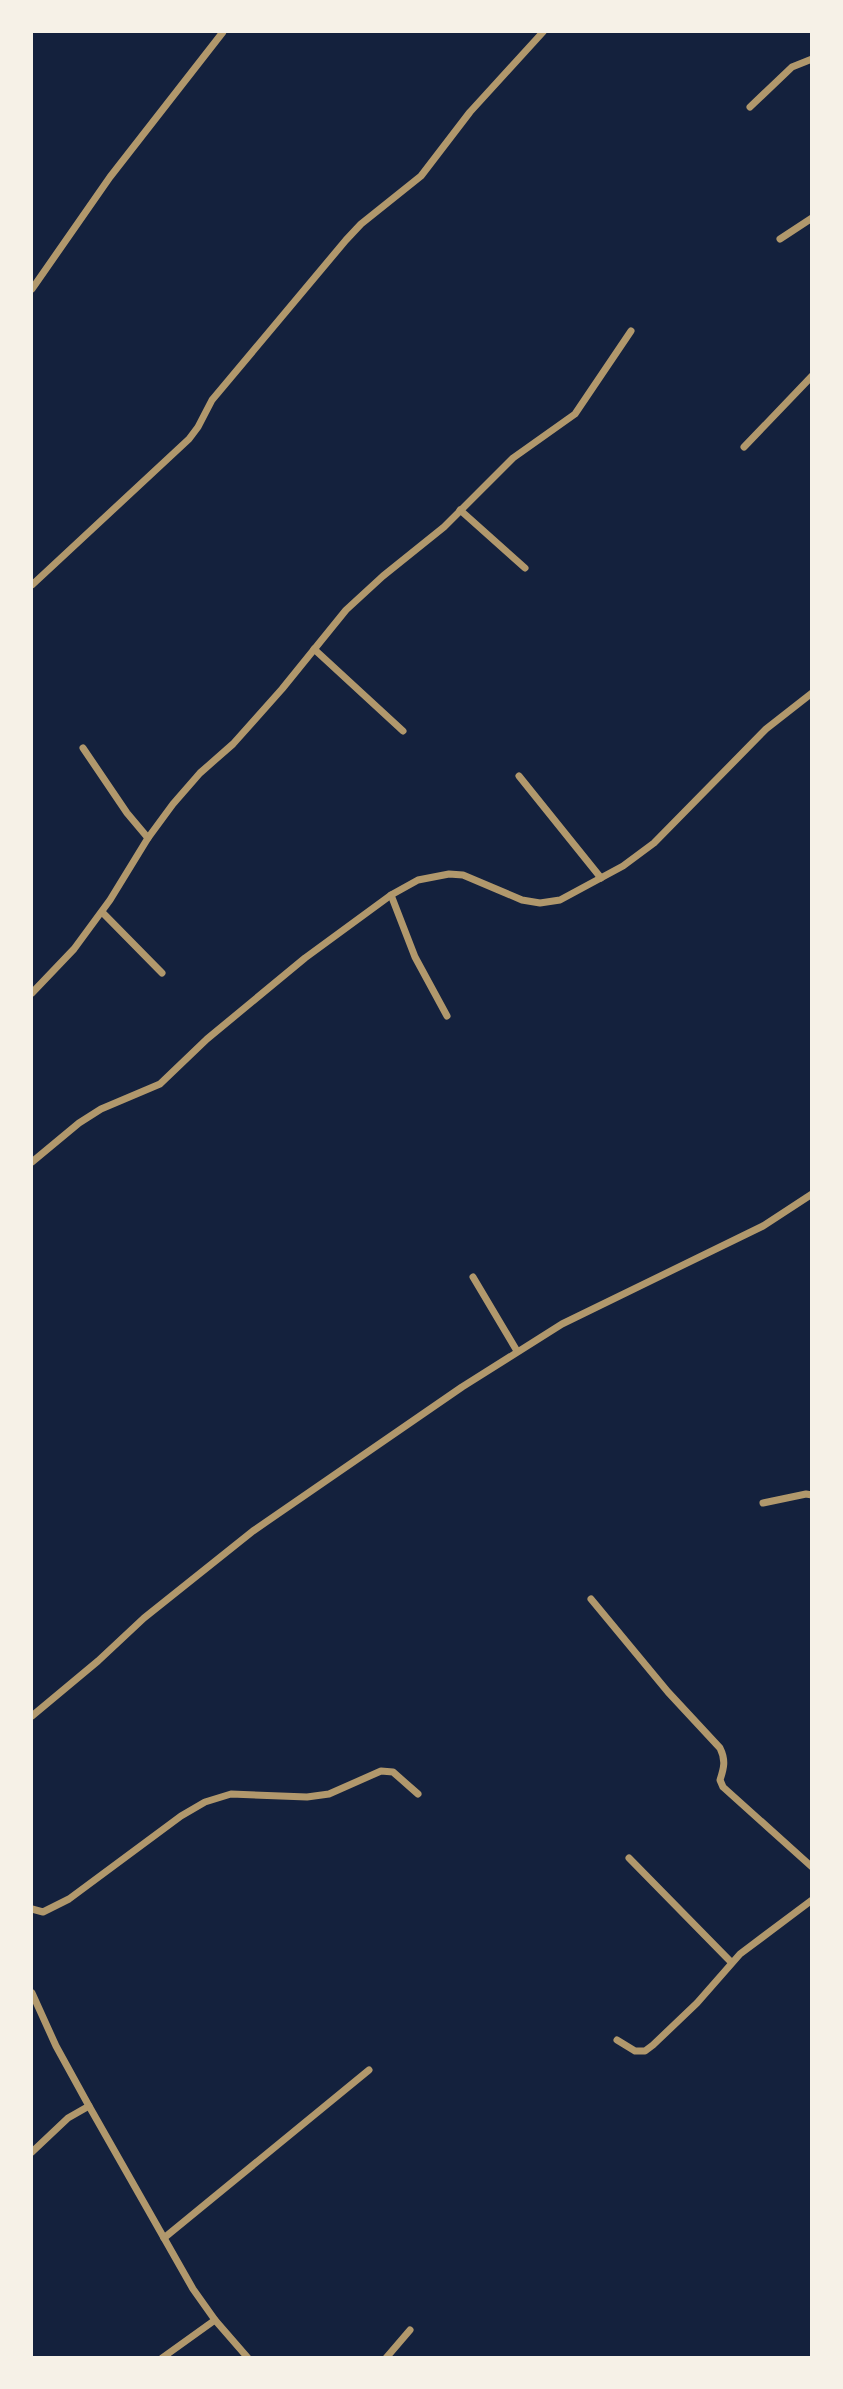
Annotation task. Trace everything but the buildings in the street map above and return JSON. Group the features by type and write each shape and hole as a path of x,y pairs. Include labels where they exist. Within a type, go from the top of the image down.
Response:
{"street":[{"path":"32,289 110,177 223,32"},
{"path":"32,585 189,439 212,400 346,240 361,224 421,176 470,112 543,32"},
{"path":"750,107 792,68 811,59"},
{"path":"780,239 811,218"},
{"path":"32,993 75,949 102,912 148,838 182,793 233,744 361,595 444,527 513,458 575,414 631,331"},
{"path":"744,447 811,376"},
{"path":"460,510 525,568"},
{"path":"314,649 403,731"},
{"path":"32,1162 79,1123 101,1109 160,1084 208,1039 305,958 391,895 418,880 449,874 463,875 522,900 540,903 560,900 623,866 654,843 766,729 811,693"},
{"path":"83,748 127,813 148,838"},
{"path":"519,776 601,878"},
{"path":"391,895 415,957 447,1016"},
{"path":"102,912 162,973"},
{"path":"32,1716 144,1618 253,1531 369,1449 562,1324 763,1226 811,1194"},
{"path":"473,1277 517,1351"},
{"path":"763,1503 811,1495"},
{"path":"591,1599 661,1684 720,1748 725,1764 720,1780 723,1787 811,1867"},
{"path":"32,1909 43,1912 69,1899 181,1816 205,1802 231,1794 318,1796 382,1771 393,1772 418,1794"},
{"path":"629,1858 732,1962"},
{"path":"617,2040 635,2051 645,2050 653,2045 697,2003 732,1962 811,1900"},
{"path":"32,1993 56,2046 193,2289 248,2357"},
{"path":"164,2238 369,2070"},
{"path":"32,2152 68,2118 89,2106"},
{"path":"162,2357 215,2319"},
{"path":"386,2357 410,2330"}]}
